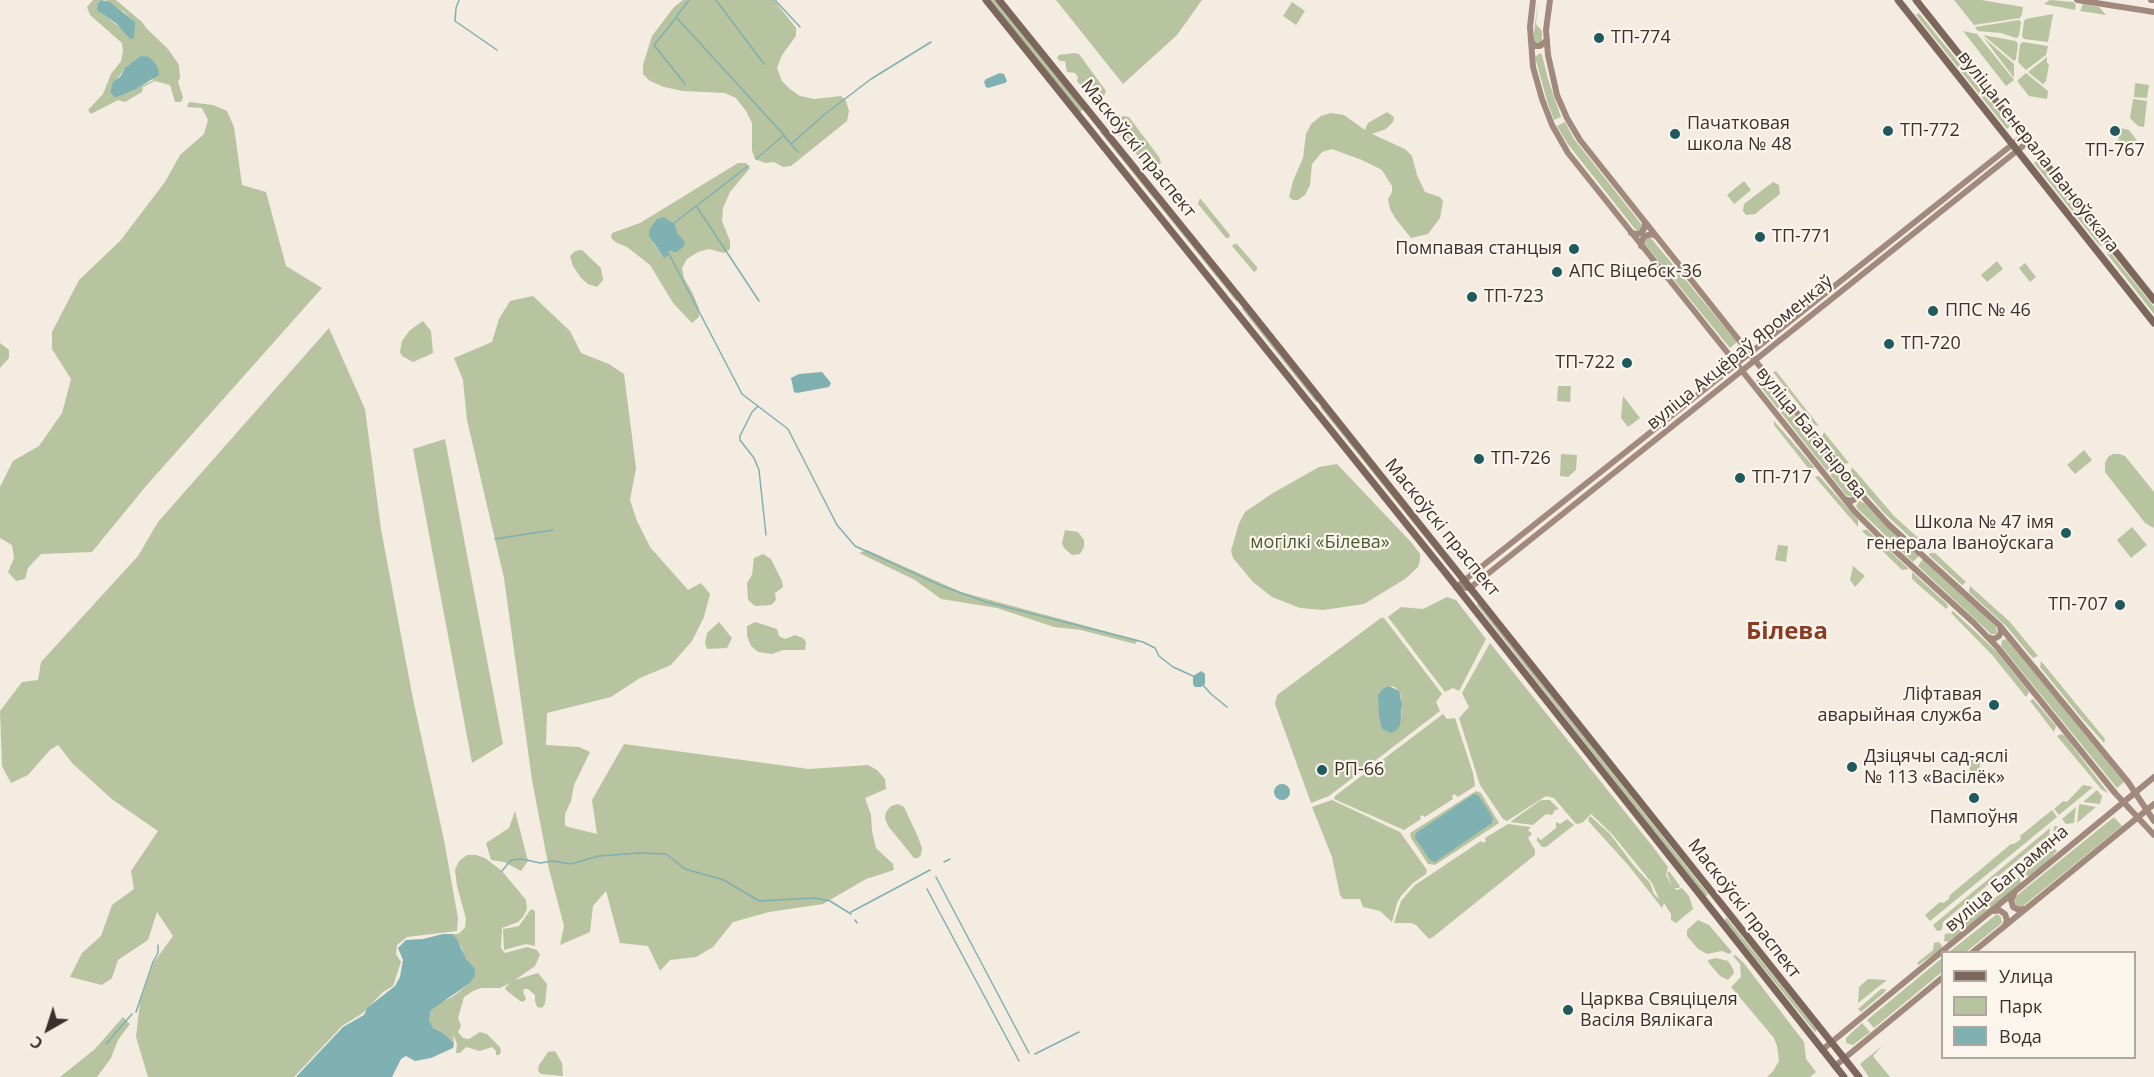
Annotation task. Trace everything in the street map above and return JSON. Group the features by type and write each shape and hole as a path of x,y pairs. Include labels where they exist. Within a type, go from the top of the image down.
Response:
{"main road":[{"name":"Маскоўскі праспект","path":"986,0 1316,411 1844,1077"},
{"name":"Маскоўскі праспект","path":"999,0 1324,404 1859,1077"},
{"name":"вуліца Генерала Іваноўскага","path":"1898,0 2154,323"},
{"path":"1905,8 1918,1"},
{"name":"вуліца Генерала Іваноўскага","path":"1918,1 2154,300"},
{"path":"2094,248 2103,248 2106,239"},
{"path":"2104,260 2103,254 2106,250 2115,251"},
{"path":"1316,411 1317,404 1324,404"},
{"path":"1707,905 1716,898"}],"street":[{"name":"вуліца Багатырова","path":"1533,0 1531,57 1538,88 1552,125 1568,153 1854,511 1998,648 2123,803 2154,835"},
{"name":"вуліца Багатырова","path":"1550,0 1548,55 1557,95 1580,140 1866,500 1888,524 1999,625 2135,793 2154,822"},
{"path":"2077,0 2113,2 2154,12"},
{"path":"1531,40 1538,46 1547,40"},
{"path":"1531,57 1539,50 1548,55"},
{"name":"вуліца Акцёраў Яроменкаў","path":"1470,588 1756,360 2026,139"},
{"name":"вуліца Акцёраў Яроменкаў","path":"1456,587 1735,363 2015,148"},
{"path":"1630,232 1641,233 1645,227 1644,221"},
{"path":"1642,246 1641,242 1645,236 1649,234 1656,236"},
{"path":"1844,498 1848,501 1855,499 1857,489"},
{"path":"1854,511 1854,504 1857,500 1866,500"},
{"path":"1456,587 1470,588"},
{"path":"1987,637 1992,639 1999,636 2001,632 1999,625"},
{"path":"1998,648 2000,638 2006,636 2010,638"},
{"name":"вуліца Баграмяна","path":"1944,951 2154,777"},
{"name":"вуліца Баграмяна","path":"1974,951 2154,804"},
{"path":"2014,894 2011,900 2013,906 2019,910 2026,908"},
{"path":"1992,912 1999,910 2005,914 2007,920 2004,926"},
{"name":"вуліца Баграмяна","path":"1822,1050 1941,953"},
{"path":"1835,1066 1941,979"}],"green space":[{"path":"93,0 101,0 98,3 98,10 122,29 134,22 124,12 105,0 116,0 142,22 168,49 179,65 178,82 183,97 181,102 175,102 170,85 155,81 143,87 142,92 125,102 118,100 91,114 88,110 103,94 111,74 121,61 123,51 122,43 90,15 87,7","holes":["125,68 154,80 115,98 110,92"]},
{"path":"683,0 774,0 796,28 796,36 782,55 777,68 782,81 800,96 814,99 841,96 846,101 849,111 847,121 791,166 783,167 774,162 765,163 755,159 752,151 752,123 736,98 725,93 683,91 664,87 650,81 643,74 643,65 652,36 674,7"},
{"path":"990,0 996,0 1084,109 1080,112"},
{"path":"1056,0 1202,0 1177,35 1123,84"},
{"path":"1538,0 1536,24 1542,31 1542,42 1537,45 1533,41"},
{"path":"1954,0 1981,0 2023,7 2022,14 2020,18 1974,25"},
{"path":"2050,0 2073,2 2076,5 2075,10 2044,4"},
{"path":"1292,2 1305,11 1296,25 1283,16"},
{"path":"2083,4 2099,7 2106,15 2080,11"},
{"path":"1919,13 2010,126 2007,129 1916,15"},
{"path":"2053,14 2048,42 2024,39 2022,36 2026,19"},
{"path":"2019,20 2021,22 2019,36 2016,38 2001,33 1978,31 1975,27"},
{"path":"1963,31 1977,34 2014,80 2006,86"},
{"path":"1983,35 2016,41 2018,44 2016,59 2014,61"},
{"path":"1983,37 2014,64 2014,78"},
{"path":"2023,42 2048,46 2046,55 2026,70 2018,62 2020,44"},
{"path":"1540,53 1561,117 1554,120 1535,57"},
{"path":"1079,54 1106,91 1098,102 1093,100 1077,81 1078,77 1075,73 1067,72 1065,61 1057,58 1059,55"},
{"path":"2047,57 2049,64 2044,85 2028,72"},
{"path":"2026,73 2048,91 2047,99 2029,96 2017,81"},
{"path":"2135,83 2149,85 2147,98 2134,97"},
{"path":"2133,99 2147,101 2144,127 2138,126 2130,118"},
{"path":"189,102 213,105 227,111 234,127 242,185 266,192 286,266 322,288 146,486 92,552 41,554 28,568 25,579 16,581 8,572 14,558 12,545 0,538 0,487 13,461 39,446 62,413 71,379 52,349 52,332 79,280 120,241 165,182 180,155 204,134 208,120 202,108 187,107"},
{"path":"1387,112 1394,117 1393,122 1386,129 1372,134 1405,149 1412,156 1425,192 1440,197 1443,201 1440,218 1428,234 1411,238 1395,218 1388,199 1392,186 1382,170 1332,149 1322,152 1312,164 1310,185 1305,195 1298,200 1289,197 1303,158 1306,134 1311,124 1321,116 1331,113 1344,115 1365,130 1368,123"},
{"path":"1123,116 1129,117 1159,157 1161,163 1157,166 1149,168 1118,134 1113,126"},
{"path":"1565,122 1574,139 1642,225 1638,231 1567,143 1557,126"},
{"path":"2120,128 2129,130 2141,146 2118,143"},
{"path":"1102,131 1237,300 1236,301 1100,132"},
{"path":"2037,160 2102,242 2102,246 2034,163"},
{"path":"738,163 746,163 750,168 730,192 723,208 722,221 730,241 730,249 724,253 709,249 698,252 687,259 682,268 684,278 699,309 699,317 692,323 673,303 650,265 611,238 612,233 640,223","holes":["675,225 678,234 672,252 667,250 662,255 653,243"]},
{"path":"1744,181 1751,190 1734,204 1727,195"},
{"path":"1773,182 1779,185 1780,194 1755,214 1746,215 1743,211 1744,204"},
{"path":"1200,198 1230,235 1229,238 1226,238 1198,204"},
{"path":"1650,237 1737,342 1730,348 1644,243 1644,240"},
{"path":"1237,244 1257,267 1257,270 1254,272 1232,246"},
{"path":"582,250 601,268 603,280 597,287 581,278 573,266 570,256 575,251"},
{"path":"2110,252 2154,307 2154,314 2107,254"},
{"path":"1997,261 2003,269 1987,282 1981,275"},
{"path":"2025,263 2036,277 2030,282 2019,268"},
{"path":"533,296 570,331 581,353 609,364 624,374 636,468 630,500 637,521 650,547 688,590 701,583 710,594 704,617 692,641 671,665 640,678 611,697 547,713 546,745 579,747 590,752 574,785 571,801 565,814 565,826 597,834 592,800 624,744 809,769 868,765 877,770 885,779 886,789 865,798 871,815 876,848 893,864 894,870 866,879 823,904 769,912 733,922 713,947 696,957 670,960 660,971 648,946 620,943 606,891 593,906 590,932 560,945 564,926 549,869 532,780 504,578 467,420 463,380 454,358 492,342 499,319 510,301"},
{"path":"1243,308 1318,401 1316,402"},
{"path":"423,321 431,331 433,353 413,362 402,356 400,352 402,341 410,330"},
{"path":"329,328 365,409 381,529 413,699 444,840 458,918 457,931 407,937 397,945 396,954 401,962 393,986 383,992 363,1013 342,1026 294,1077 148,1077 136,1037 140,1002 154,962 173,936 157,912 148,940 118,960 112,978 102,985 70,977 82,953 101,936 112,905 134,889 131,871 158,831 113,800 73,764 58,745 50,750 28,775 11,783 2,766 0,711 22,682 38,680 41,662 138,556 158,522"},
{"path":"0,343 9,350 9,358 0,368"},
{"path":"1776,371 1819,426 1815,425 1773,372"},
{"path":"1763,375 1852,489 1854,492 1852,497 1846,495 1756,381"},
{"path":"1558,386 1571,386 1570,402 1557,401"},
{"path":"1623,396 1640,418 1628,427 1621,418"},
{"path":"1322,406 1452,569 1451,570 1320,407"},
{"path":"1774,421 1814,467 1812,473 1774,425"},
{"path":"1824,432 1849,463 1842,464 1822,437"},
{"path":"445,439 503,744 472,763 413,449"},
{"path":"2084,450 2092,460 2075,474 2067,465"},
{"path":"1561,454 1577,455 1576,470 1568,477 1560,476"},
{"path":"2113,454 2125,456 2154,492 2154,528 2145,523 2105,472 2105,463"},
{"name":"могілкі «Білева»","path":"1337,464 1411,542 1420,554 1420,560 1418,567 1405,579 1364,604 1323,610 1300,608 1272,597 1253,582 1233,558 1231,551 1239,523 1245,512 1319,467"},
{"path":"1852,467 1894,516 1925,544 1925,551 1884,513 1850,474"},
{"path":"1819,476 1858,520 1858,527 1815,477"},
{"path":"1859,501 1864,503 1919,556 1913,562 1858,509 1856,506"},
{"path":"2132,527 2147,545 2131,558 2117,540"},
{"path":"1065,530 1078,532 1084,540 1084,547 1080,554 1072,555 1064,548 1062,543"},
{"path":"1867,530 1909,569 1902,570 1862,531"},
{"path":"1778,545 1788,546 1786,562 1775,560"},
{"path":"867,550 961,592 1138,640 1135,644 1081,630 1054,627 997,608 941,599 915,580 859,553"},
{"path":"1935,553 1966,582 1962,585 1929,555"},
{"path":"763,554 771,559 783,587 775,593 776,600 771,605 755,606 748,600 747,583 752,575 754,558"},
{"path":"1923,559 1996,627 1996,634 1991,634 1918,566"},
{"path":"1853,566 1865,576 1855,587 1850,580"},
{"path":"1912,572 1947,604 1946,609 1912,579"},
{"path":"1970,586 2010,622 2038,656 2033,658 2031,656 2007,627 1969,592"},
{"path":"1447,597 1456,600 1486,639 1459,691 1453,688 1445,692 1388,617 1401,607 1423,609"},
{"path":"1478,603 1708,894 1707,896 1477,605"},
{"path":"1953,611 1997,652 2029,692 2026,697 1993,656 1951,613"},
{"path":"1381,618 1384,618 1442,694 1436,702 1440,711 1329,796 1311,803 1275,704 1277,695","holes":["1395,687 1401,696 1402,712 1397,730 1384,688"]},
{"path":"719,622 732,638 727,648 707,649 705,643 707,633"},
{"path":"755,622 777,629 779,636 785,639 795,635 803,638 806,642 805,650 783,650 772,654 758,652 751,646 747,636 747,626"},
{"path":"2007,639 2124,782 2117,788 2001,646 2002,640"},
{"path":"1490,643 1668,867 1666,875 1672,886 1667,873 1669,871 1680,886 1674,888 1677,890 1682,888 1689,896 1693,909 1676,923 1671,920 1671,914 1664,903 1662,908 1629,866 1591,824 1588,820 1590,816 1610,834 1650,883 1654,894 1659,899 1652,883 1612,834 1591,814 1582,823 1576,824 1554,798 1546,796 1507,821 1503,819 1480,785 1459,718 1469,707 1462,693"},
{"path":"2041,661 2105,739 2104,743 2040,667"},
{"path":"2033,699 2056,726 2054,732 2030,701"},
{"path":"1443,714 1447,719 1455,718 1475,786 1458,797 1454,794 1453,799 1425,817 1422,815 1421,819 1404,830 1334,799 1335,796"},
{"path":"2061,734 2065,736 2108,793 2102,790 2057,736"},
{"path":"1970,760 1980,760 1979,778 1969,777"},
{"path":"2083,785 2093,787 2059,815 2054,809 2063,801 2067,802"},
{"path":"2097,790 2102,796 2100,804 2083,802"},
{"path":"1476,791 1481,793 1499,823 1435,865 1428,864 1410,833"},
{"path":"1332,800 1400,832 1427,870 1426,874 1413,883 1401,896 1392,922 1380,911 1363,907 1360,899 1343,899 1340,895 1332,857 1312,807"},
{"path":"1541,800 1550,800 1559,809 1555,810 1552,815 1546,814 1533,825 1510,822"},
{"path":"898,804 904,807 918,837 922,848 918,858 914,858 888,826 885,818 891,806"},
{"path":"2079,805 2096,807 2077,823"},
{"path":"2076,807 2074,823 2066,824 2062,819"},
{"path":"2052,810 2057,817 1930,921 1925,915 1940,902 1943,903 1949,899 1950,895 2011,844 2021,839 2020,836"},
{"path":"515,811 528,861 521,871 504,862 491,860 486,843 509,828"},
{"path":"2114,817 2122,826 2023,906 2020,908 2016,906 2015,897"},
{"path":"1567,819 1574,825 1546,847 1542,847 1537,837 1541,840 1556,828 1556,822 1560,824"},
{"path":"1508,824 1531,827 1528,830 1532,834 1528,838 1535,850 1535,855 1429,939 1416,925 1394,923 1401,901 1415,885 1481,841 1483,843 1486,841 1485,838"},
{"path":"2054,826 2068,830 2052,844"},
{"path":"2050,828 2048,845 2043,839 1943,922 1942,930 1937,931 1933,925"},
{"path":"2054,848 2057,851 2049,860 2029,876 2024,875 2022,872 2025,867 2031,868"},
{"path":"467,855 485,858 502,871 526,900 527,909 523,917 518,922 502,928 501,948 505,953 527,947 537,950 540,955 535,966 515,980 538,973 547,984 545,1004 542,1008 537,1007 535,995 528,989 524,989 523,992 526,999 523,1002 520,1001 506,990 505,988 510,983 500,988 481,988 464,997 458,1018 461,1026 458,1032 463,1038 469,1039 480,1032 487,1034 500,1047 499,1055 496,1055 492,1047 480,1051 466,1047 460,1053 456,1053 457,1044 453,1034 454,1043 433,1028 429,1020 434,1006 452,997 470,983 462,948 452,934 458,934 465,928 466,919 455,870 459,861"},
{"path":"2015,876 2020,878 2021,884 1949,942 1944,941 1945,934 1952,933 2012,884 2011,880"},
{"path":"531,909 535,911 535,946 526,944 504,950 503,929 519,926"},
{"path":"1997,914 2001,917 2002,923 1967,951 1950,951"},
{"path":"1726,917 1817,1030 1815,1032 1725,921"},
{"path":"1698,920 1709,925 1732,952 1707,954 1698,949 1687,936 1687,930"},
{"path":"1939,942 1942,949 1918,965 1917,963 1933,950 1934,943"},
{"path":"1735,955 1743,962 1804,1042 1806,1059 1816,1072 1810,1077 1767,1077 1779,1061 1777,1046 1774,1038 1731,987 1741,977 1740,964 1733,956"},
{"path":"1716,958 1728,961 1733,969 1734,973 1728,980 1720,976 1708,962"},
{"path":"1941,959 1941,973 1874,1028 1867,1020"},
{"path":"1868,979 1887,980 1858,1003 1859,987"},
{"path":"1881,989 1886,989 1885,992 1861,1012 1858,1009"},
{"path":"123,1017 130,1024 118,1040 111,1058 97,1077 60,1077 95,1049"},
{"path":"1862,1023 1870,1032 1853,1045 1846,1043 1846,1038"},
{"path":"1882,1046 1873,1056 1890,1077 1869,1077 1860,1064"},
{"path":"555,1051 562,1063 563,1076 541,1074 538,1071 539,1065 548,1052"}],"water":[{"path":"101,0 110,2 135,22 134,38 130,39 117,24 97,10"},
{"path":"141,56 149,57 155,63 159,75 115,98 110,92 113,82 120,77 125,68"},
{"path":"1000,73 1004,74 1007,81 1005,83 986,87 984,82 986,79"},
{"path":"664,217 675,225 678,234 685,242 677,252 666,251 669,255 664,258 649,236 649,230 657,219"},
{"path":"822,372 831,383 829,387 794,392 791,378 799,374"},
{"path":"1201,671 1205,674 1205,684 1195,687 1193,676"},
{"path":"1389,686 1399,691 1402,704 1400,725 1391,733 1382,729 1378,695"},
{"path":"1282,784 1290,792 1282,800 1274,792"},
{"path":"1474,794 1479,796 1493,818 1492,823 1435,862 1430,860 1415,838 1416,833"},
{"path":"452,934 457,939 466,959 475,969 475,975 470,983 431,1010 429,1020 433,1028 454,1043 453,1048 431,1058 415,1061 406,1056 401,1059 392,1077 296,1077 343,1027 364,1015 367,1008 395,986 400,977 403,960 398,948 406,940"}],"waterway":[{"path":"459,0 455,21 497,50"},
{"path":"689,0 676,17 784,135 756,159"},
{"path":"716,0 764,64"},
{"path":"775,0 800,27"},
{"path":"676,18 654,45 685,84"},
{"path":"791,144 825,114 871,79 931,42"},
{"path":"784,136 798,152"},
{"path":"673,224 748,166"},
{"path":"697,207 759,301"},
{"path":"667,250 742,394 788,429 837,525 855,546 942,586 986,602 1143,642 1155,648 1159,656 1173,667 1193,676"},
{"path":"758,406 752,412 740,440 754,458 759,470 766,535"},
{"path":"495,539 553,530"},
{"path":"1203,685 1227,707"},
{"path":"502,871 511,860 571,864 599,856 639,853 666,854 685,869 724,880 759,901 814,898 830,901 851,914"},
{"path":"944,862 950,859"},
{"path":"851,912 930,870"},
{"path":"936,877 1029,1053"},
{"path":"927,889 1019,1061"},
{"path":"136,1012 158,953 158,945"},
{"path":"106,1044 132,1014"},
{"path":"1035,1054 1079,1032"}],"place":[{"name":"ТП-774","path":"1599,38"},
{"name":"ТП-772","path":"1888,131"},
{"name":"ТП-767","path":"2115,131"},
{"name":"Пачатковая школа № 48","path":"1675,134"},
{"name":"ТП-771","path":"1760,237"},
{"name":"Помпавая станцыя","path":"1574,249"},
{"name":"АПС Віцебск-36","path":"1557,272"},
{"name":"ТП-723","path":"1472,297"},
{"name":"ППС № 46","path":"1933,311"},
{"name":"ТП-720","path":"1889,344"},
{"name":"ТП-722","path":"1627,363"},
{"name":"ТП-726","path":"1479,459"},
{"name":"ТП-717","path":"1740,478"},
{"name":"Школа № 47 імя генерала Іваноўскага","path":"2066,533"},
{"name":"ТП-707","path":"2120,605"},
{"name":"Ліфтавая аварыйная служба","path":"1994,705"},
{"name":"Дзіцячы сад-яслі № 113 «Васілёк»","path":"1852,767"},
{"name":"РП-66","path":"1322,770"},
{"name":"Пампоўня","path":"1974,798"},
{"name":"Царква Свяціцеля Васіля Вялікага","path":"1568,1010"}],"district":[{"name":"Білева","path":"1787,632"}]}
